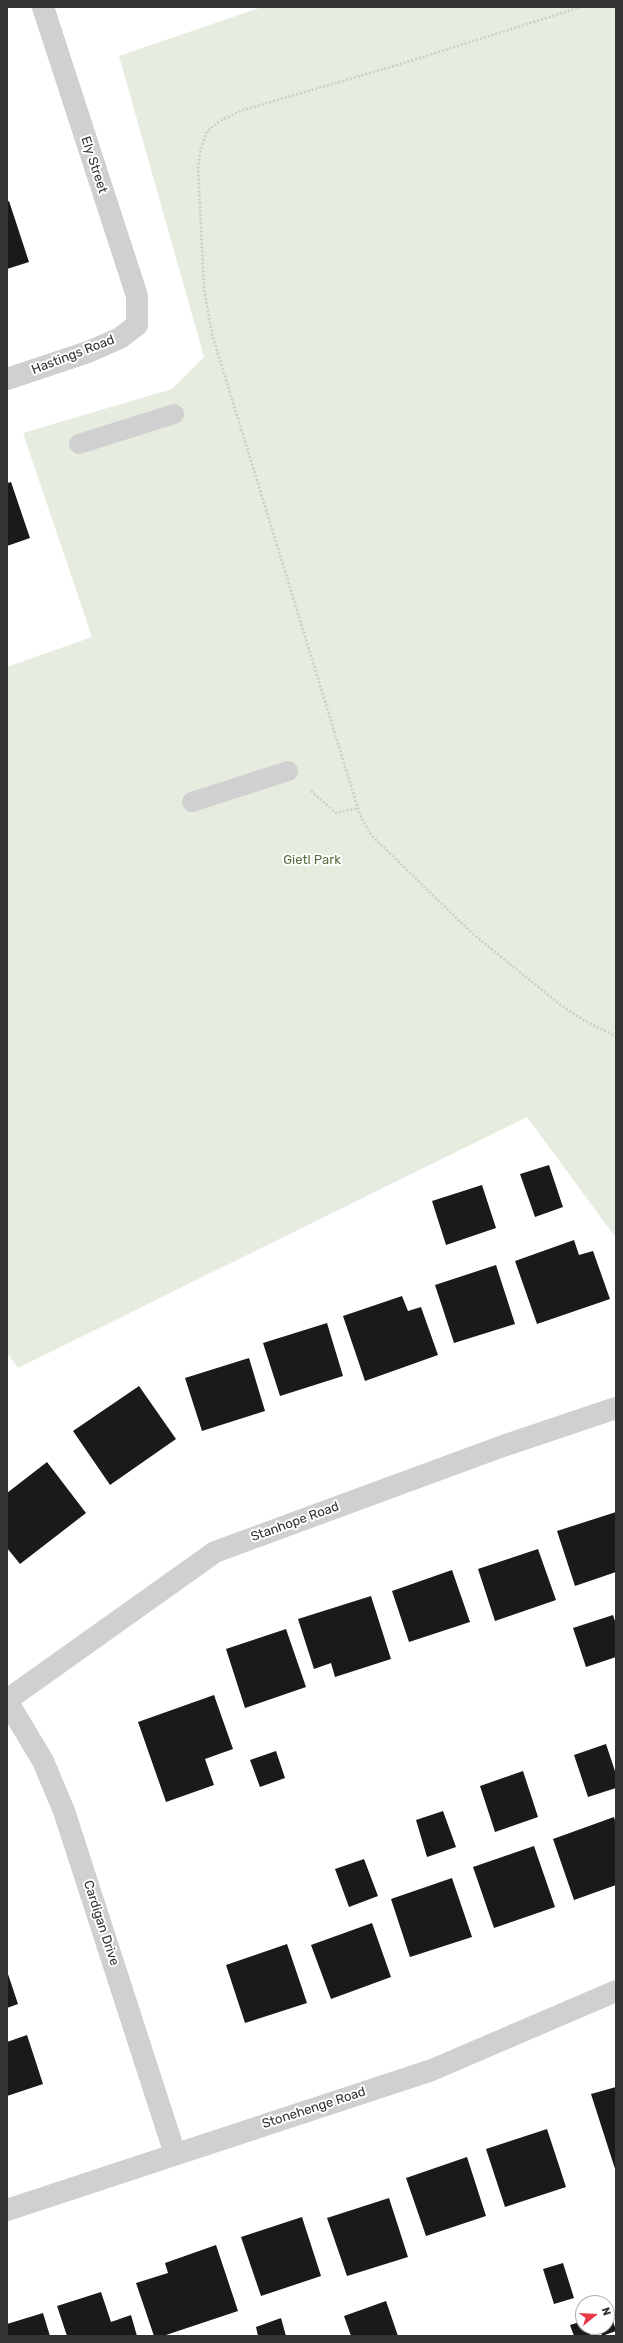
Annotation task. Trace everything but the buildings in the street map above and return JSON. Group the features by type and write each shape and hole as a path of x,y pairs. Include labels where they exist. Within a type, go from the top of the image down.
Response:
{"street":[{"name":"Ely Street","path":"43,7 137,296 137,325"},
{"name":"Hastings Road","path":"7,379 88,352 120,338 137,325"},
{"name":"Stanhope Road","path":"7,1701 215,1552 503,1446 616,1408"},
{"name":"Cardigan Drive","path":"7,1701 43,1761 64,1811 175,2154"},
{"name":"Stonehenge Road","path":"7,2210 432,2070 616,1992"}],"lane":[{"path":"79,444 174,414"},
{"path":"192,802 288,771"}],"path":[{"path":"581,7 394,66 240,111 220,121 208,131 201,148 198,167 200,232 204,289 212,334 358,808 371,835 474,935 562,1006 585,1021 616,1036"},
{"path":"288,771 336,813 358,808"}],"green space":[{"name":"Gietl Park","path":"262,7 616,7 616,1238 527,1117 18,1368 7,1353 7,667 92,637 23,433 172,389 204,357 119,56"}]}
